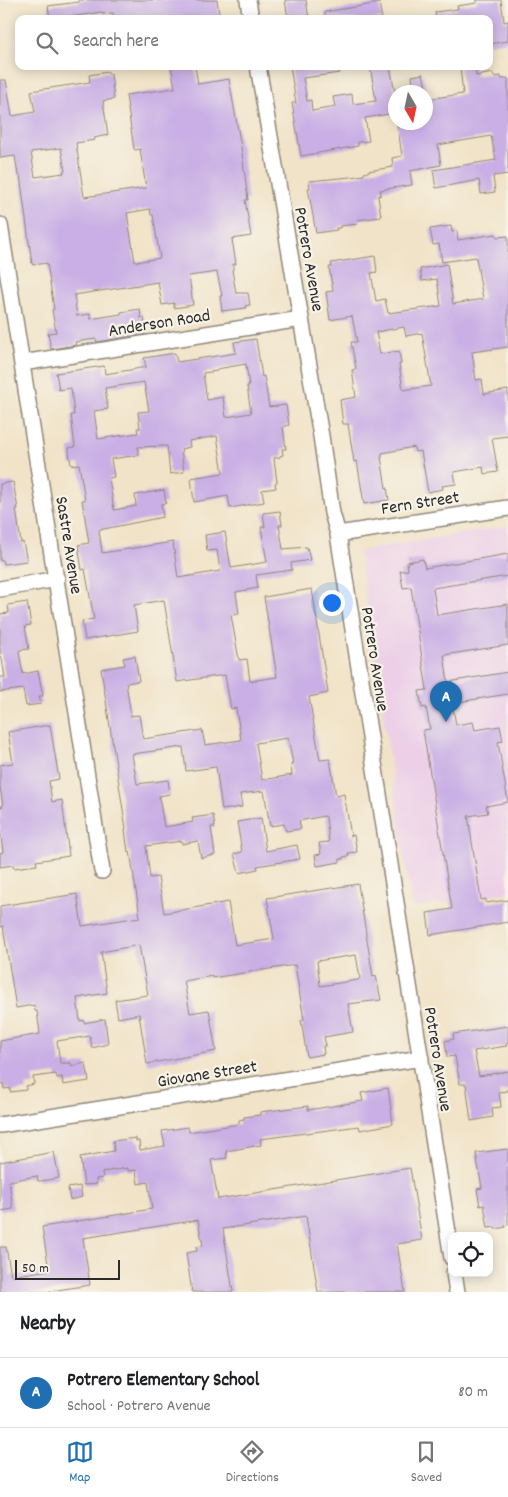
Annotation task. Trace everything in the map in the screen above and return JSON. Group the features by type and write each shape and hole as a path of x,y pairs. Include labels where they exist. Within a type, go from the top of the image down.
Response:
{"street":[{"path":"248,0 250,15"},
{"name":"Potrero Avenue","path":"259,70 321,436 332,513 338,534 448,1232"},
{"name":"Sastre Avenue","path":"0,225 102,870"},
{"name":"Anderson Road","path":"22,363 301,319"},
{"name":"Fern Street","path":"338,534 508,508"},
{"path":"0,589 56,579"},
{"name":"Giovane Street","path":"0,1125 421,1058"},
{"path":"455,1277 457,1292"}],"shaded area":[{"path":"508,526 508,892 412,908 359,551"}],"building":[{"path":"79,0 217,0 219,15 113,15 113,13 102,14 102,12 83,15 49,15 48,6 79,2"},
{"path":"285,0 306,0 308,15 287,15"},
{"path":"477,0 501,0 504,22 508,21 508,41 493,43 493,15 435,15 435,12 458,9 457,6 477,3"},
{"path":"379,3 381,15 325,15 325,12"},
{"path":"172,70 196,70 198,84 229,79 242,153 248,200 245,200 251,236 232,239 236,264 233,264 232,270 236,293 248,293 250,305 245,306 246,308 222,311 220,296 222,296 217,272 189,276 193,305 174,308 174,303 162,305 158,282 74,295 77,316 90,314 90,319 140,309 141,318 144,317 146,334 97,342 96,339 75,342 76,345 51,349 48,333 56,332 47,263 32,264 20,175 18,175 15,156 0,158 0,80 6,80 12,116 35,112 31,91 90,82 89,75 108,72 108,74 111,74 114,99 103,101 108,135 94,138 95,140 76,143 84,197 146,188 140,149 134,149 126,95 175,88","holes":["61,148 65,171 63,171 64,173 35,177 31,152","150,209 151,215 153,215 160,258 135,262 127,213"]},
{"path":"291,70 340,70 340,73 303,78 307,101 311,100 312,111 335,107 333,97 352,94 353,104 376,101 371,70 391,70 394,85 388,85 388,114 365,118 369,141 358,142 358,146 301,156 292,103 296,103"},
{"path":"460,70 475,70 476,76 493,73 494,77 508,78 508,174 493,176 495,192 481,194 479,180 436,188 433,170 496,160 491,136 438,145 441,165 410,171 412,185 380,190 381,195 378,196 381,217 357,220 358,224 340,226 340,228 336,228 337,230 316,233 308,188 310,188 309,181 364,175 368,171 393,167 392,158 402,156 398,130 433,130 433,98 463,94"},
{"path":"423,74 425,85 413,85 412,76"},
{"path":"451,226 452,232 457,231 458,240 496,234 497,237 508,236 508,347 472,352 476,380 482,379 484,394 508,390 508,436 492,438 498,472 484,474 483,467 454,472 456,484 442,486 443,489 428,492 421,451 415,452 414,447 382,453 381,457 389,500 364,504 357,461 354,462 348,424 343,424 340,400 356,397 352,370 356,369 351,342 357,342 352,316 330,320 326,292 333,291 329,267 332,267 331,263 375,256 377,272 371,273 376,301 385,299 388,313 441,306 437,279 422,281 420,269 447,264 453,304 483,299 476,257 442,262 439,244 433,245 430,229","holes":["404,327 406,336 422,333 431,386 403,390 399,351 380,354 376,332"]},
{"path":"256,339 269,407 286,405 289,425 283,427 286,449 282,449 283,455 274,458 276,488 262,490 264,502 230,508 228,496 194,502 191,478 223,473 217,436 189,441 190,447 181,449 184,472 170,474 167,446 138,447 139,455 111,459 114,477 109,478 114,510 136,506 135,495 164,490 166,503 161,504 163,517 99,530 102,553 173,542 178,578 220,571 217,550 207,551 205,535 225,532 231,568 267,562 261,527 265,527 263,513 280,511 282,525 279,525 283,549 307,547 310,560 291,563 292,570 256,575 258,588 236,592 239,614 231,615 239,660 247,659 250,681 277,677 264,597 312,589 328,693 309,697 320,760 330,759 336,796 344,794 351,836 354,835 357,852 348,853 349,856 340,859 340,862 317,866 315,855 321,854 319,843 329,842 326,817 299,821 301,829 286,831 284,824 270,826 264,791 240,794 242,807 222,810 216,767 186,771 183,747 132,754 137,784 168,780 170,794 159,796 164,827 193,822 192,818 213,815 215,827 211,827 215,855 201,858 198,841 182,844 182,841 146,846 150,878 158,877 164,913 228,902 235,945 274,939 267,898 358,884 373,977 376,976 381,1000 348,1004 353,1032 324,1037 326,1046 323,1046 324,1054 307,1057 301,1020 304,1020 295,965 184,981 190,1013 209,1010 216,1051 147,1064 139,1014 118,1018 115,1000 148,995 139,945 101,952 107,993 77,998 80,1021 84,1020 84,1023 105,1019 108,1044 92,1048 90,1036 57,1041 60,1063 71,1063 71,1066 86,1063 89,1081 63,1085 62,1077 57,1078 56,1074 33,1077 34,1084 26,1086 26,1090 10,1092 10,1088 4,1089 3,1083 0,1083 0,1041 40,1034 37,1011 35,1011 34,1005 16,1008 3,926 0,927 0,906 77,894 82,926 140,917 130,851 128,852 101,669 125,665 123,658 135,656 139,681 126,683 131,716 139,715 143,739 202,730 205,745 241,740 236,708 231,709 225,675 177,682 164,600 134,605 138,631 85,640 82,621 94,619 85,569 82,570 78,545 89,543 82,500 85,500 79,464 71,465 69,452 69,448 75,447 71,415 74,415 71,388 59,390 56,373 104,366 105,374 130,370 146,367 144,358 175,353 177,362 236,353 234,342","holes":["246,364 251,413 226,417 223,397 207,400 203,373 217,371 217,369","144,382 149,411 138,412 140,428 137,428 138,433 98,439 94,411 108,409 105,388","288,738 293,764 291,764 292,775 262,780 256,743","356,955 360,978 358,980 320,986 317,961"]},
{"path":"13,482 21,543 23,542 27,561 4,564 3,560 0,561 0,484"},
{"path":"508,554 508,576 433,588 437,615 508,604 508,645 444,655 448,682 508,672 508,694 452,703 456,725 473,722 475,730 500,726 503,741 498,742 508,802 486,806 488,813 468,816 481,900 486,899 486,903 508,900 508,922 430,935 427,913 452,909 423,730 430,729 426,707 422,708 419,691 427,690 411,587 403,588 400,571 408,570 407,562 423,559 425,568"},
{"path":"27,602 31,625 25,626 29,649 20,650 19,652 23,674 38,671 43,696 39,696 41,704 26,706 23,689 0,692 0,677 5,677 0,648 0,614 9,613 8,605"},
{"path":"50,725 59,779 49,781 52,802 62,800 69,856 36,861 37,865 14,868 13,865 0,867 0,853 3,852 0,830 0,807 3,806 0,787 0,765 13,763 8,732"},
{"path":"261,818 266,851 297,845 300,859 257,866 258,869 239,873 234,854 242,852 237,822"},
{"path":"508,1026 507,1046 474,1051 479,1076 508,1071 508,1091 499,1092 501,1107 492,1108 493,1117 471,1121 466,1084 460,1084 455,1056 447,1057 445,1041 454,1039 453,1034"},
{"path":"388,1088 393,1124 360,1130 359,1126 260,1139 261,1145 226,1151 227,1158 211,1160 218,1199 410,1168 422,1240 397,1244 405,1292 318,1292 306,1216 223,1229 233,1292 192,1292 186,1253 197,1251 196,1247 203,1246 198,1220 83,1238 90,1285 44,1292 0,1292 0,1247 6,1247 11,1276 49,1270 42,1227 152,1209 148,1182 138,1184 136,1170 128,1171 128,1168 102,1172 103,1178 96,1179 97,1184 84,1185 80,1157 114,1151 113,1141 136,1138 136,1141 139,1141 140,1150 165,1146 162,1131 188,1127 189,1132 239,1124 239,1120 244,1119 244,1117 260,1115 260,1112 308,1106 308,1110 363,1101 361,1093"},
{"path":"508,1149 508,1224 505,1225 506,1227 488,1228 484,1205 480,1206 477,1189 482,1188 476,1153"},
{"path":"54,1152 59,1178 38,1181 37,1176 9,1181 13,1209 0,1211 0,1162"},
{"path":"80,1186 82,1197 70,1200 68,1188"}],"place":[{"name":"Potrero Elementary School","path":"446,722"}]}
